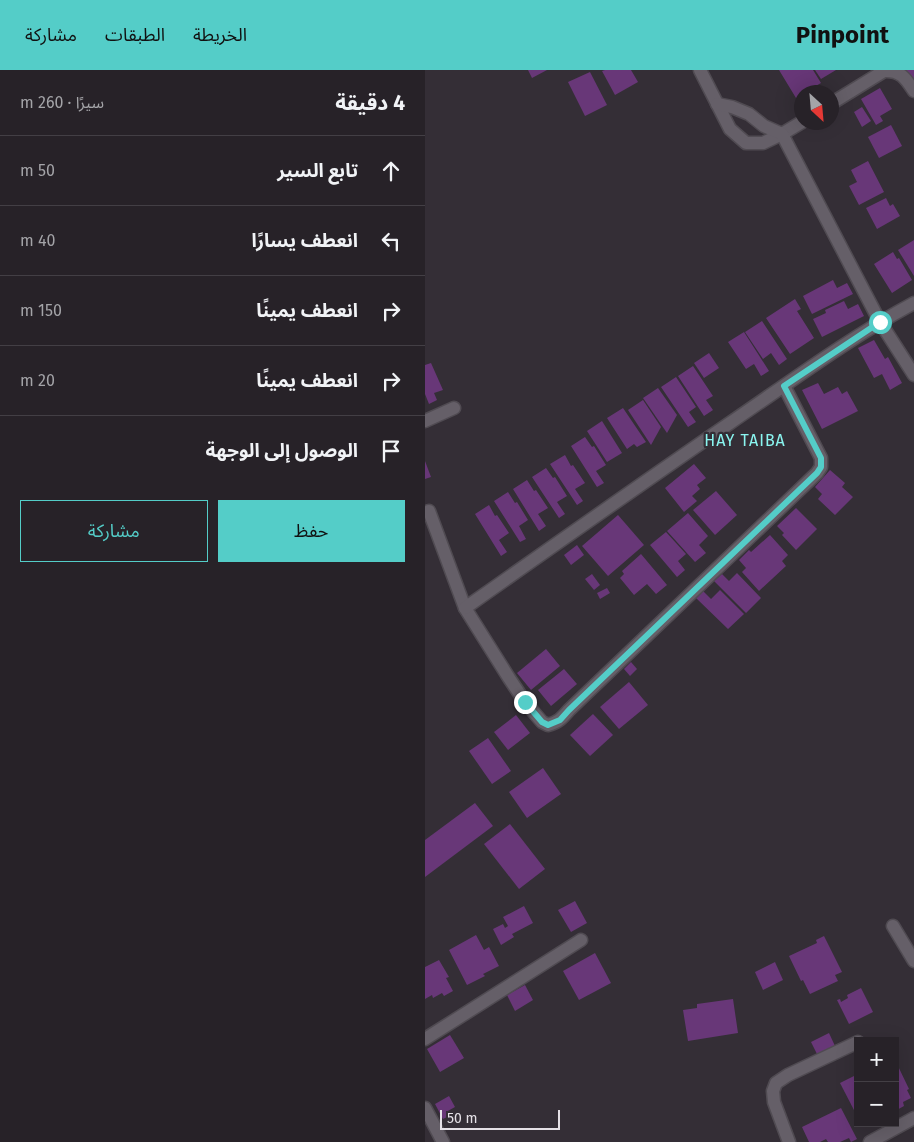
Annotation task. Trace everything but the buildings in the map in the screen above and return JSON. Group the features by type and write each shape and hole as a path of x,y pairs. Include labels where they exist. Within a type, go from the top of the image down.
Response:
{"street":[{"path":"700,70 730,129 746,143 763,143 794,126"},
{"path":"839,98 884,71 896,71 905,78 914,91"},
{"path":"717,104 732,107 749,114 764,126 782,134 880,322 914,375"},
{"path":"465,608 784,386 880,322 914,303"},
{"path":"429,511 465,608 525,702 542,722 548,725 560,720 810,480 821,467 821,458 784,386"},
{"path":"425,421 454,408"},
{"path":"893,926 914,961"},
{"path":"425,1039 581,940"},
{"path":"789,1142 774,1102 773,1091 776,1083 788,1075 854,1043"},
{"path":"425,1108 443,1142"},
{"path":"870,1142 914,1118"}],"district":[{"name":"HAY TAIBA","path":"745,440"}],"route":[{"path":"525,702 542,722 548,725 560,720 817,473 821,467 821,458 784,386 880,322"}]}
